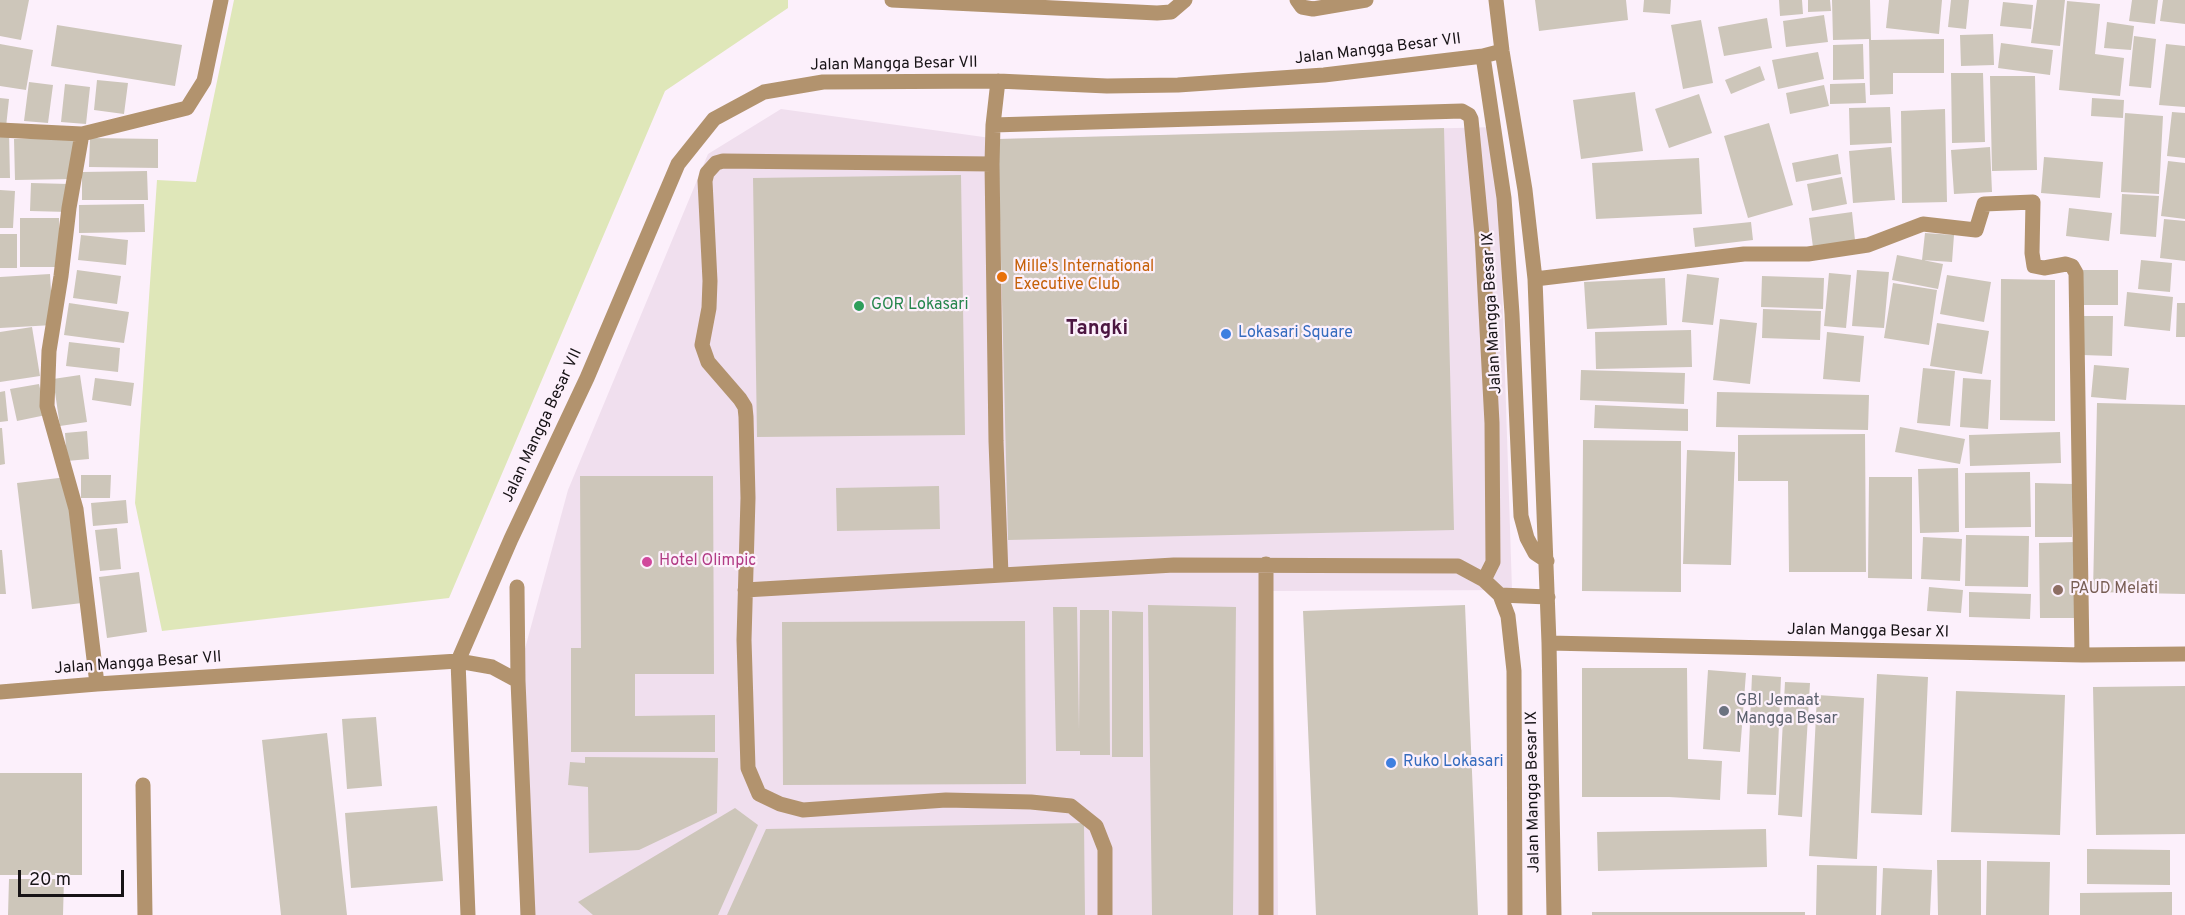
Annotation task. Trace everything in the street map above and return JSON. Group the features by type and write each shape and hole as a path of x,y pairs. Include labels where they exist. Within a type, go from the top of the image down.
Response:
{"street":[{"path":"0,129 82,134 187,108 204,81 221,0"},
{"path":"892,0 1157,13 1171,12 1185,0"},
{"path":"1297,0 1302,7 1312,9 1366,0"},
{"name":"Jalan Mangga Besar IX","path":"1496,0 1525,190 1535,279 1547,561 1554,915"},
{"name":"Jalan Mangga Besar VII","path":"468,915 458,661 511,539 586,378 678,164 714,119 764,92 823,82 998,81 1107,86 1178,85 1280,79 1483,56 1502,51"},
{"name":"Jalan Mangga Besar IX","path":"1483,56 1504,198 1521,516 1527,538 1535,553 1547,561"},
{"path":"998,81 993,125 992,164 996,441 1001,575"},
{"path":"993,125 1462,111 1468,115 1471,119 1482,235 1492,423 1493,562 1484,580"},
{"path":"82,134 49,351 47,406 76,509 97,684"},
{"path":"992,164 723,161 716,163 707,172 705,181 710,280 709,308 702,345 708,362 736,393 745,407 748,498 744,640 748,768 759,794 780,804 803,810 946,800 1031,802 1071,806 1096,826 1105,849 1105,915"},
{"path":"1535,279 1744,254 1808,254 1868,245 1923,224 1976,230 1984,204 2033,202 2034,266 2044,268 2066,264 2072,266 2076,273 2082,655"},
{"path":"1266,564 1266,915"},
{"path":"746,590 1174,565 1458,566 1484,580 1500,595 1508,616 1514,671 1515,915"},
{"path":"518,587 518,681 528,915"},
{"path":"1500,595 1548,597"},
{"name":"Jalan Mangga Besar XI","path":"1549,643 2082,655 2185,654"},
{"path":"458,661 492,667 518,681"},
{"name":"Jalan Mangga Besar VII","path":"0,692 458,661"},
{"path":"143,785 145,915"}],"shaded area":[{"path":"781,109 998,139 1497,127 1512,590 1271,591 1278,915 520,915 520,667 568,490 708,154"}],"green space":[{"path":"234,0 788,0 788,8 665,91 449,598 162,631 135,503 157,180 196,182"}],"building":[{"path":"0,0 29,0 21,40 0,36"},
{"path":"1535,0 1626,0 1628,20 1539,31"},
{"path":"1644,0 1671,0 1670,14 1643,12"},
{"path":"1779,0 1802,0 1803,14 1780,16"},
{"path":"1808,0 1830,0 1831,11 1808,12"},
{"path":"1832,0 1870,0 1871,40 1944,39 1944,73 1893,73 1893,94 1870,95 1869,39 1833,40"},
{"path":"1889,0 1942,0 1939,34 1886,28"},
{"path":"1951,0 1969,0 1966,29 1948,27"},
{"path":"2037,0 2065,0 2060,46 2031,43"},
{"path":"2132,0 2158,0 2155,24 2129,21"},
{"path":"2163,0 2185,0 2185,24 2160,21"},
{"path":"2067,1 2100,4 2095,54 2124,58 2120,96 2059,90"},
{"path":"2003,2 2033,5 2031,29 2000,26"},
{"path":"1824,15 1828,42 1786,47 1783,21"},
{"path":"1767,18 1772,48 1724,56 1718,27"},
{"path":"1701,20 1713,83 1683,89 1671,25"},
{"path":"2107,22 2134,26 2131,50 2104,48"},
{"path":"57,25 182,45 175,86 51,66"},
{"path":"1993,34 1994,65 1961,66 1960,35"},
{"path":"2134,36 2156,39 2151,88 2129,86"},
{"path":"2001,43 2053,50 2050,75 1998,68"},
{"path":"0,44 33,50 26,90 0,86"},
{"path":"1863,44 1864,79 1833,80 1833,45"},
{"path":"2166,44 2185,46 2185,107 2159,105"},
{"path":"1818,52 1824,79 1778,89 1772,60"},
{"path":"1760,66 1765,80 1731,94 1725,80"},
{"path":"1951,73 1983,73 1985,142 1952,143"},
{"path":"1990,76 2035,76 2037,170 1992,171"},
{"path":"97,80 128,83 124,114 94,110"},
{"path":"29,82 53,85 48,123 24,121"},
{"path":"1865,83 1866,103 1830,104 1830,84"},
{"path":"65,84 90,87 86,124 61,122"},
{"path":"1824,85 1829,106 1790,114 1786,93"},
{"path":"1635,92 1643,151 1581,159 1573,100"},
{"path":"1699,94 1712,133 1669,148 1655,109"},
{"path":"0,98 9,99 6,127 0,126"},
{"path":"2092,98 2124,100 2123,118 2091,116"},
{"path":"1890,107 1892,143 1850,145 1849,108"},
{"path":"1945,109 1947,202 1902,203 1901,111"},
{"path":"2172,112 2185,113 2185,158 2167,156"},
{"path":"2125,113 2163,116 2159,194 2121,192"},
{"path":"1769,123 1793,205 1748,218 1724,136"},
{"name":"Lokasari Square","path":"1444,128 1454,530 1008,540 998,139"},
{"path":"9,132 10,178 0,178 0,133"},
{"path":"73,138 74,179 15,180 14,139"},
{"path":"90,138 158,139 158,168 89,167"},
{"path":"1891,147 1895,200 1853,203 1849,151"},
{"path":"1990,147 1992,192 1954,194 1951,150"},
{"path":"1838,154 1841,174 1796,182 1792,163"},
{"path":"2044,157 2103,162 2100,198 2041,193"},
{"path":"1699,158 1702,214 1596,219 1592,163"},
{"path":"2168,161 2185,163 2185,219 2161,216"},
{"path":"147,171 148,200 82,200 82,172"},
{"name":"GOR Lokasari","path":"961,175 965,435 757,437 753,178"},
{"path":"1842,177 1847,204 1812,211 1807,184"},
{"path":"31,183 69,184 68,212 30,211"},
{"path":"0,190 15,191 13,228 0,228"},
{"path":"2122,194 2159,196 2156,237 2120,234"},
{"path":"144,204 145,232 79,233 79,205"},
{"path":"2069,208 2112,213 2109,241 2066,236"},
{"path":"1852,212 1855,240 1813,247 1809,218"},
{"path":"20,218 59,218 60,267 20,267"},
{"path":"2164,219 2185,221 2185,261 2160,258"},
{"path":"1751,222 1753,240 1695,247 1693,228"},
{"path":"1925,233 1954,235 1952,262 1922,260"},
{"path":"0,234 17,234 17,268 0,268"},
{"path":"81,235 128,240 126,265 78,260"},
{"path":"1897,255 1943,264 1938,289 1892,280"},
{"path":"2141,260 2172,263 2170,292 2138,289"},
{"path":"77,270 121,276 117,304 73,298"},
{"path":"1857,270 1889,272 1884,328 1852,326"},
{"path":"2080,270 2118,270 2118,305 2080,305"},
{"path":"1829,273 1851,275 1846,328 1824,326"},
{"path":"50,274 53,325 0,328 0,277"},
{"path":"1687,274 1719,278 1713,325 1682,322"},
{"path":"1947,275 1991,282 1984,322 1940,314"},
{"path":"1762,276 1824,278 1823,309 1761,307"},
{"path":"1665,278 1667,325 1587,329 1584,282"},
{"path":"2001,279 2055,280 2055,421 2000,420"},
{"path":"1893,283 1937,290 1929,345 1884,338"},
{"path":"2127,292 2173,297 2170,331 2124,326"},
{"path":"69,303 129,312 124,343 64,335"},
{"path":"2177,303 2185,303 2185,337 2176,337"},
{"path":"1763,309 1821,311 1820,340 1762,338"},
{"path":"2083,316 2113,316 2112,356 2082,355"},
{"path":"1720,319 1757,323 1750,384 1713,380"},
{"path":"1937,323 1989,331 1982,374 1930,366"},
{"path":"32,327 40,376 0,382 0,332"},
{"path":"1691,330 1692,367 1596,369 1595,332"},
{"path":"1827,332 1864,336 1860,382 1823,379"},
{"path":"69,342 120,348 118,372 66,366"},
{"path":"2094,365 2129,368 2126,400 2091,397"},
{"path":"1923,368 1955,371 1950,426 1917,423"},
{"path":"1581,370 1685,373 1684,404 1580,400"},
{"path":"80,375 87,422 60,426 53,379"},
{"path":"95,378 134,383 131,406 92,400"},
{"path":"1963,378 1991,380 1988,429 1960,427"},
{"path":"39,384 46,415 17,421 10,389"},
{"path":"5,391 8,421 0,422 0,392"},
{"path":"1717,392 1869,395 1868,430 1716,427"},
{"path":"2097,403 2185,405 2185,594 2093,592"},
{"path":"1595,405 1688,409 1688,431 1594,428"},
{"path":"1900,427 1965,439 1960,464 1895,452"},
{"path":"0,428 2,428 5,464 0,465"},
{"path":"87,431 89,459 67,461 65,433"},
{"path":"2060,432 2061,463 1970,466 1969,435"},
{"path":"1865,434 1866,572 1789,572 1788,481 1738,481 1738,435"},
{"path":"1583,440 1681,441 1681,592 1582,591"},
{"path":"1687,450 1735,452 1731,565 1683,564"},
{"path":"1958,468 1959,532 1920,533 1918,469"},
{"path":"2030,472 2031,527 1965,528 1965,473"},
{"path":"81,475 111,475 110,498 81,498"},
{"name":"Hotel Olimpic","path":"580,476 713,476 714,674 635,674 635,716 715,715 715,752 571,752 571,648 581,648"},
{"path":"67,477 82,603 32,609 17,483"},
{"path":"1869,477 1912,477 1912,579 1868,578"},
{"path":"2035,483 2073,484 2072,537 2035,537"},
{"path":"939,486 940,529 837,531 836,488"},
{"path":"126,500 128,523 93,526 91,503"},
{"path":"117,528 121,569 100,571 95,530"},
{"path":"1966,535 2029,536 2028,587 1965,586"},
{"path":"1923,537 1962,539 1960,581 1921,579"},
{"path":"2076,542 2077,618 2040,618 2039,543"},
{"path":"0,550 2,550 6,594 0,594"},
{"path":"139,572 147,632 107,638 99,577"},
{"path":"1929,587 1963,590 1961,613 1927,611"},
{"path":"1969,592 2031,594 2030,619 1969,617"},
{"path":"1148,605 1236,607 1233,915 1152,915"},
{"name":"Ruko Lokasari","path":"1465,605 1478,915 1316,915 1303,611"},
{"path":"1053,607 1077,607 1079,730 1080,610 1109,610 1110,755 1080,755 1080,751 1056,751"},
{"path":"1112,611 1143,612 1143,757 1112,757"},
{"path":"1025,621 1026,784 783,785 782,622"},
{"path":"1582,668 1687,668 1688,759 1722,761 1720,800 1669,797 1582,797"},
{"name":"GBI Jemaat Mangga Besar","path":"1708,670 1746,673 1740,752 1703,749"},
{"path":"1877,674 1928,677 1922,815 1871,813"},
{"path":"1752,675 1781,677 1776,795 1747,794"},
{"path":"1785,682 1810,683 1802,817 1778,815"},
{"path":"2185,686 2185,834 2096,835 2093,687"},
{"path":"1956,691 2065,695 2060,835 1951,832"},
{"path":"1817,695 1864,698 1857,859 1809,856"},
{"path":"376,717 382,786 347,789 342,719"},
{"path":"327,733 347,915 281,915 262,740"},
{"path":"585,757 718,758 717,813 639,850 589,853 588,787 568,785 570,762 585,763"},
{"path":"0,773 82,773 82,875 0,875"},
{"path":"437,806 443,881 351,888 345,813"},
{"path":"735,808 758,825 718,915 593,915 578,902"},
{"path":"1084,823 1085,915 727,915 766,829"},
{"path":"1766,829 1767,867 1598,871 1597,832"},
{"path":"2087,849 2170,850 2170,885 2087,884"},
{"path":"1937,860 1981,860 1981,915 1938,915"},
{"path":"1987,861 2050,862 2049,915 1986,915"},
{"path":"1817,865 1877,866 1876,915 1816,915"},
{"path":"1883,868 1932,870 1930,915 1881,915"},
{"path":"9,879 64,879 63,915 8,915"},
{"path":"2172,892 2172,915 2080,915 2080,893"},
{"path":"1592,912 1805,912 1805,915 1592,915"}],"place":[{"name":"Mille's International Executive Club","path":"1002,277"},
{"name":"GOR Lokasari","path":"859,306"},
{"name":"Lokasari Square","path":"1226,334"},
{"name":"Hotel Olimpic","path":"647,562"},
{"name":"PAUD Melati","path":"2058,590"},
{"name":"GBI Jemaat Mangga Besar","path":"1724,711"},
{"name":"Ruko Lokasari","path":"1391,763"}],"district":[{"name":"Tangki","path":"1097,330"}]}
